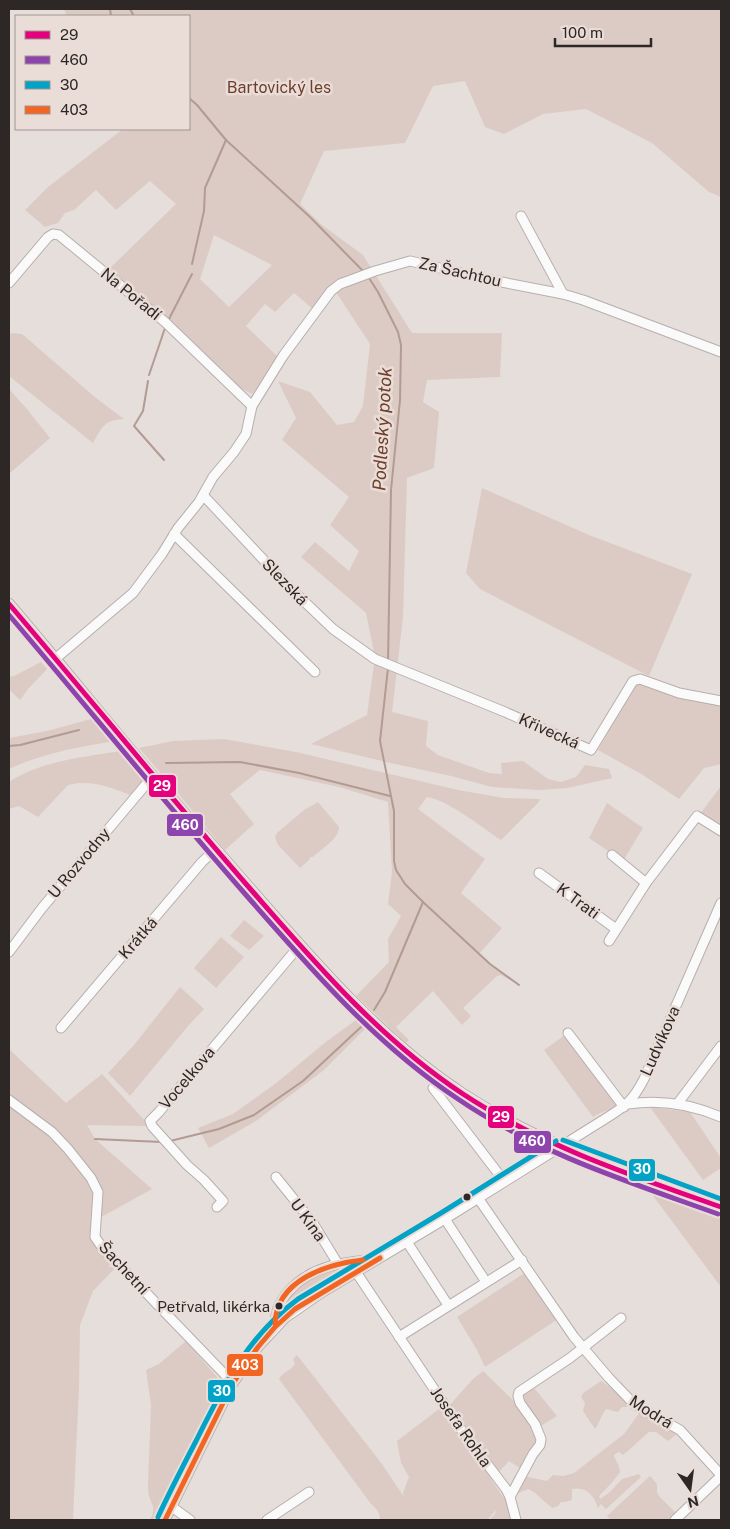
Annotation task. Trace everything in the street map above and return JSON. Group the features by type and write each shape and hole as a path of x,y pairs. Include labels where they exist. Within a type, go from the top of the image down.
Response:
{"main road":[{"path":"10,609 300,945 369,1019 410,1056 458,1091 493,1112 560,1147 721,1207"}],"street":[{"path":"521,216 563,294"},
{"name":"Na Pořadí","path":"9,283 48,237 53,234 59,236 165,322 252,406"},
{"name":"Za Šachtou","path":"252,406 283,356 331,291 340,284 410,261 563,294 721,352"},
{"path":"55,659 133,593 203,495 213,477 246,434 252,406"},
{"name":"Slezská","path":"203,495 288,586 333,630 375,659"},
{"path":"174,534 315,672"},
{"name":"Křivecká","path":"375,659 496,708 591,750 633,681 640,679 679,693 721,701"},
{"name":"U Rozvodny","path":"9,952 42,908 153,776"},
{"name":"K Trati","path":"609,941 646,883 697,816 721,831"},
{"name":"Krátká","path":"61,1028 202,862 216,849"},
{"path":"612,855 646,883"},
{"name":"K Trati","path":"539,873 616,929"},
{"name":"Ludvíkova","path":"165,1520 233,1382 253,1353 276,1327 295,1310 626,1106 637,1093 647,1074 721,903"},
{"name":"Vocelkova","path":"217,1206 223,1201 187,1165 152,1126 150,1120 165,1105 300,945"},
{"path":"568,1033 626,1106 652,1102 678,1103 721,1117"},
{"path":"678,1103 721,1046"},
{"path":"433,1088 504,1181"},
{"name":"Šachetní","path":"9,1100 52,1132 91,1178 98,1192 95,1237 102,1246 233,1382"},
{"name":"U Kina","path":"276,1177 313,1224 338,1264"},
{"name":"Modrá","path":"478,1198 522,1260 550,1304 583,1348 629,1400 649,1414 680,1430 721,1475"},
{"path":"445,1219 486,1282"},
{"path":"407,1242 448,1305"},
{"path":"276,1327 278,1305 293,1286 303,1278 338,1264 380,1258"},
{"path":"399,1337 522,1260"},
{"name":"Josefa Rohla","path":"356,1272 460,1428 506,1489 510,1497 515,1519"},
{"path":"510,1497 528,1462 540,1445 541,1439 535,1424 520,1403 519,1392 583,1348 620,1318"},
{"path":"674,1520 721,1475"},
{"path":"267,1520 309,1492"},
{"path":"172,1506 190,1520"}],"green space":[{"name":"Bartovický les","path":"64,9 721,9 721,197 709,192 652,143 586,109 543,114 504,134 485,127 465,81 433,86 405,143 324,151 300,204 322,225 363,255 412,333 502,333 500,377 427,380 423,402 439,412 434,468 407,478 403,617 392,712 428,721 426,746 438,755 489,773 502,774 501,763 523,761 548,779 561,782 576,777 585,765 609,769 612,778 567,788 540,790 492,787 311,744 367,715 375,657 366,613 301,557 315,542 349,571 359,551 330,525 349,497 282,440 296,418 278,381 310,392 337,425 354,422 363,406 370,344 332,286 313,309 294,293 275,312 265,304 246,326 279,358 252,394 233,384 108,270 176,204 150,181 116,210 96,190 74,210 65,213 58,223 45,227 25,210 48,187 122,130 190,130 190,15 67,15","holes":["214,235 272,265 229,307 200,279"]},
{"path":"9,334 22,334 96,398 124,419 112,421 104,425 93,443 9,376"},
{"path":"9,389 50,438 9,474"},
{"path":"482,488 589,535 692,574 649,676 480,589 466,573"},
{"path":"41,662 47,669 20,700 9,689 9,677"},
{"path":"641,682 721,705 721,764 704,768 679,799 643,775 598,750 634,686"},
{"path":"95,718 116,741 48,755 9,769 9,738 47,731"},
{"path":"224,739 296,752 458,790 504,798 540,799 501,840 465,815 436,799 427,797 418,809 485,859 461,893 502,928 479,954 519,985 501,975 497,976 463,1008 471,1016 462,1025 433,991 396,1027 409,1040 406,1043 356,996 389,962 388,939 401,916 388,904 392,872 388,802 339,787 260,770 230,794 254,824 225,850 139,748 173,741"},
{"path":"121,751 145,778 130,795 92,783 76,783 68,785 38,817 19,806 9,809 9,782 21,775 63,761"},
{"path":"721,786 721,829 700,814"},
{"path":"318,802 339,827 338,831 329,844 313,857 310,857 300,868 278,845 275,837 277,833 304,810"},
{"path":"607,803 643,828 623,861 589,838"},
{"path":"244,920 264,936 249,950 230,936"},
{"path":"221,937 244,957 216,988 194,968"},
{"path":"180,987 204,1009 130,1096 108,1073 134,1045"},
{"path":"356,1020 365,1029 324,1070 256,1121 209,1148 198,1128 233,1114 275,1084 327,1041"},
{"path":"568,1033 620,1105 593,1117 544,1050"},
{"path":"9,1049 66,1103 102,1074 147,1123 145,1126 87,1125 95,1139 152,1189 96,1220 95,1237 115,1260 108,1267 116,1267 93,1291 80,1325 73,1520 9,1520"},
{"path":"650,1107 690,1112 721,1158 721,1168 703,1180"},
{"path":"651,1193 721,1218 721,1287"},
{"path":"349,1265 350,1269 281,1311 285,1300 297,1287 319,1273"},
{"path":"526,1272 558,1319 485,1367 457,1317"},
{"path":"186,1341 223,1384 157,1520 150,1520 153,1513 148,1487 151,1405 146,1370 159,1364"},
{"path":"297,1355 382,1464 404,1497 403,1493 409,1477 401,1463 397,1441 443,1406 503,1497 506,1498 511,1516 510,1520 489,1520 496,1510 487,1520 380,1520 376,1509 279,1379 295,1364 293,1359"},
{"path":"483,1371 515,1402 538,1438 536,1446 520,1468 509,1461 497,1474 448,1407 473,1379"},
{"path":"601,1381 610,1387 615,1387 628,1407 622,1407 618,1412 606,1409 595,1429 583,1411 585,1403 581,1397 583,1393"},
{"path":"530,1389 535,1389 557,1416 539,1427 521,1402 522,1394"},
{"path":"640,1412 679,1432 668,1441 656,1432 649,1432 623,1455 619,1452 615,1454 620,1472 599,1496 600,1499 610,1492 622,1479 639,1474 641,1477 606,1509 601,1504 598,1508 589,1492 577,1488 572,1489 572,1500 561,1502 553,1508 528,1489 516,1494 523,1476 547,1481 553,1475 563,1476 574,1473 624,1434"},
{"path":"650,1476 657,1484 659,1496 677,1514 671,1520 611,1520 607,1516"}],"waterway":[{"path":"110,9 111,15"},
{"name":"Podleský potok","path":"130,9 133,15"},
{"name":"Podleský potok","path":"190,99 226,140 310,217 364,272"},
{"path":"192,264 204,211 205,188 226,140"},
{"path":"169,319 192,274"},
{"name":"Podleský potok","path":"369,278 398,332 401,345 400,400 391,490 388,662"},
{"path":"149,375 165,328"},
{"path":"148,381 143,411 134,426 164,460"},
{"name":"Podleský potok","path":"374,1010 385,992 423,902 405,884 396,870 394,861 394,811 380,741 388,668"},
{"path":"9,746 79,730"},
{"path":"166,763 240,762 299,773 390,796"},
{"path":"423,902 490,964 519,985"},
{"name":"Podleský potok","path":"170,1141 219,1129 254,1115 303,1081 361,1027"},
{"name":"Podleský potok","path":"95,1139 161,1142"}],"transit line":[{"name":"29","path":"9,604 301,947 377,1026 405,1050 463,1094 493,1113 524,1129 589,1158 721,1207"},
{"name":"460","path":"9,615 270,923 345,1004 399,1054 458,1099 519,1135 584,1165 718,1214"},
{"name":"30","path":"563,1140 721,1199"},
{"name":"30","path":"158,1517 227,1381 264,1329 298,1299 556,1141"},
{"name":"403","path":"165,1520 233,1383 258,1347 275,1327 295,1309 380,1258"},
{"name":"403","path":"275,1324 278,1309 284,1296 294,1285 320,1270 363,1260"}],"place":[{"name":"Petřvald, likérka","path":"279,1306"}]}
